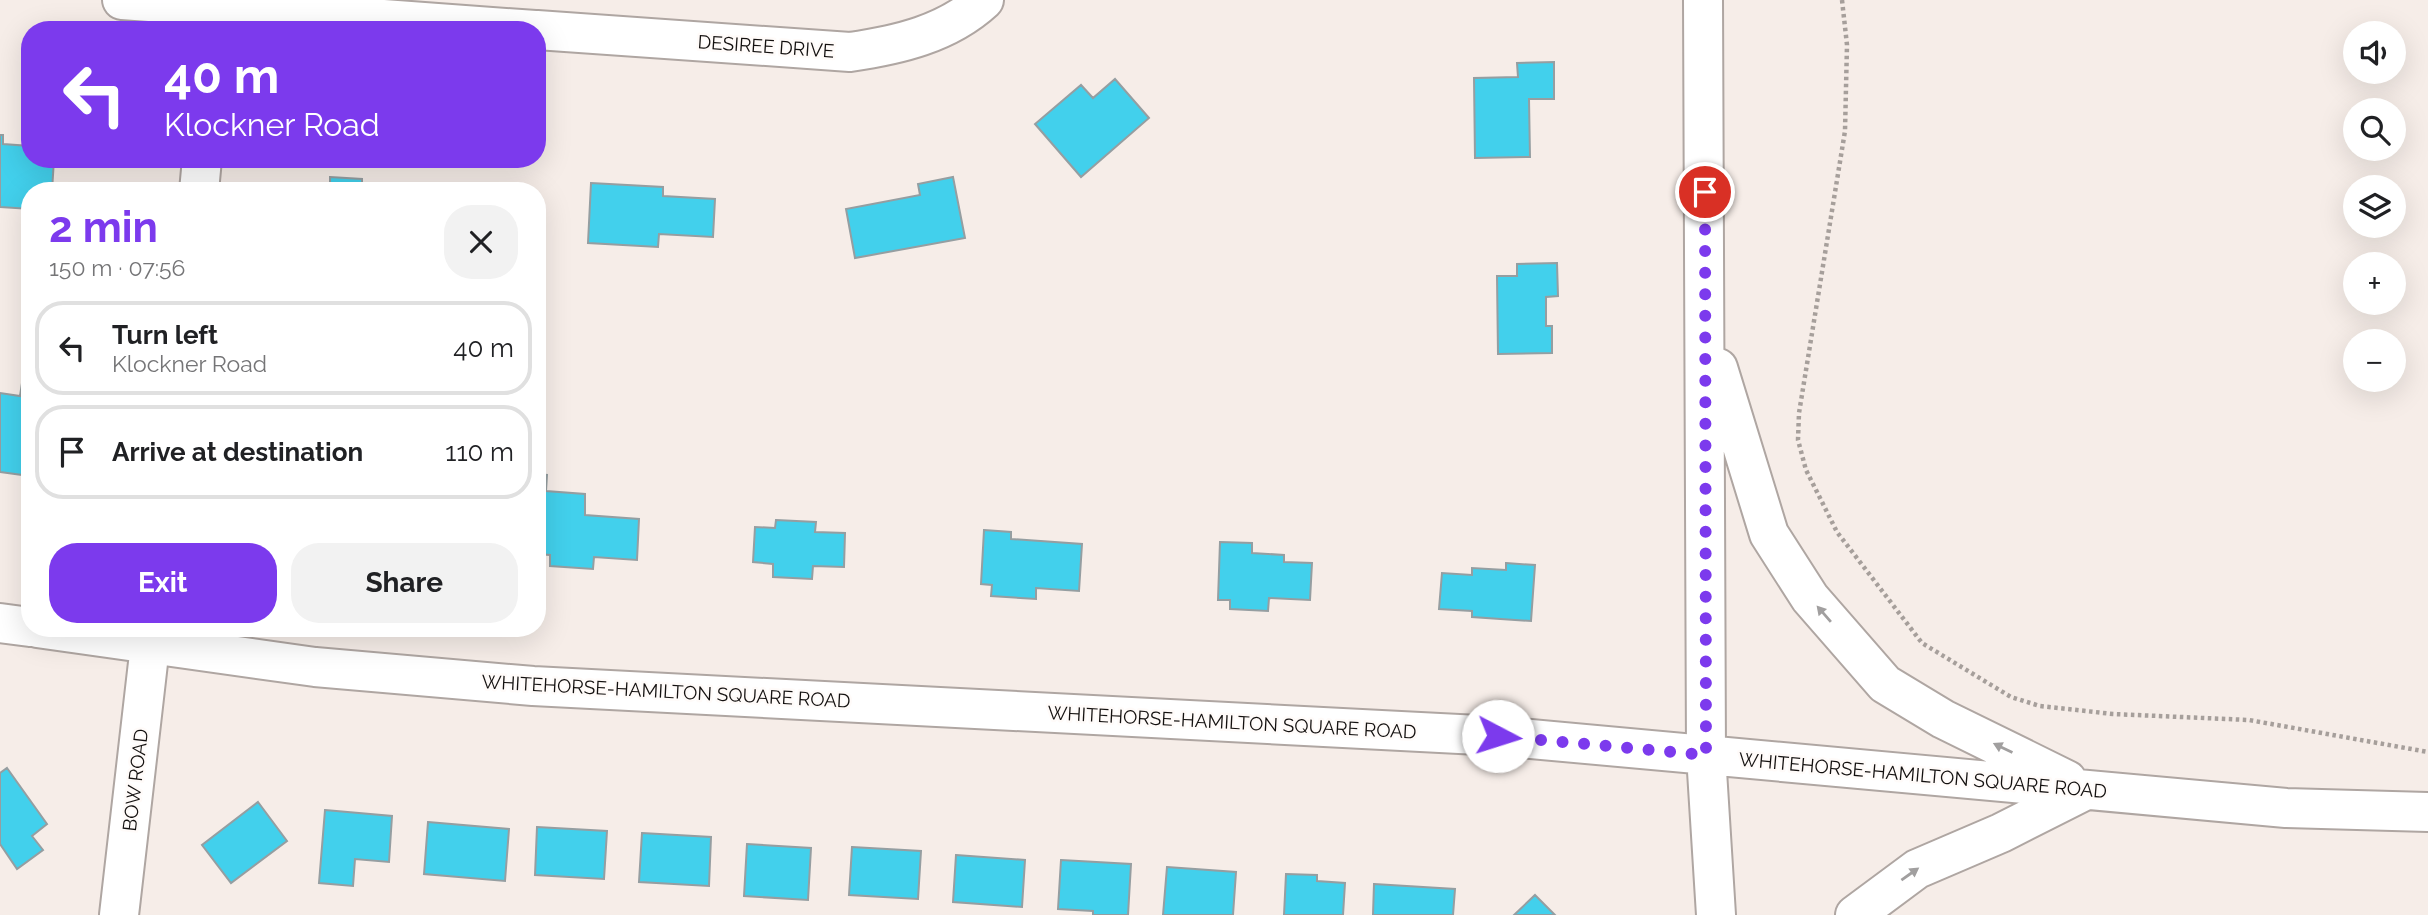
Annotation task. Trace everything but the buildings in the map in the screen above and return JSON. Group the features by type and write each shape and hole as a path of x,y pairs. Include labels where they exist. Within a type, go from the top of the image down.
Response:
{"street":[{"name":"DESIREE DRIVE","path":"122,0 217,18 297,21"},
{"name":"DESIREE DRIVE","path":"546,31 850,52 893,46 934,32 984,0"},
{"path":"1703,0 1706,755 1716,915"},
{"path":"1706,330 1769,534 1810,598 1885,684 1942,719 2086,790"},
{"path":"0,623 21,626"},
{"name":"WHITEHORSE-HAMILTON SQUARE ROAD","path":"151,637 315,667 533,686 1498,736 2286,808 2428,812"},
{"name":"BOW ROAD","path":"119,915 151,637"},
{"path":"1856,915 1917,869 2001,833 2086,790"}],"path":[{"path":"1842,0 1847,45 1845,131 1804,375 1798,440 1806,470 1837,532 1922,643 2011,697 2040,706 2113,714 2249,720 2428,752"}],"route":[{"path":"1498,736 1706,755 1705,192"}]}
